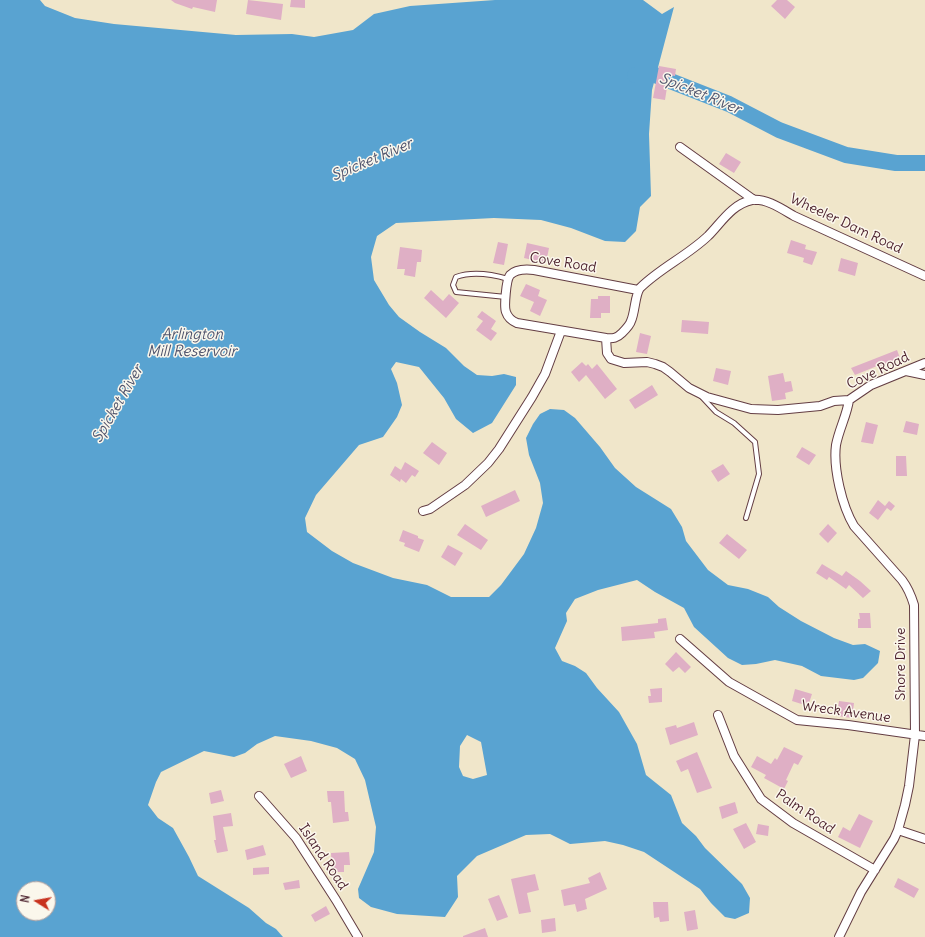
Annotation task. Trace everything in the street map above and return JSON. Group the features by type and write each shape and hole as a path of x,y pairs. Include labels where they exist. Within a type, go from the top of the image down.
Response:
{"street":[{"name":"Wheeler Dam Road","path":"680,147 754,200 767,202 925,276"},
{"path":"508,279 506,313 512,321 561,331 613,339 616,338 629,325 632,319 638,290 696,247 730,212 742,202 754,200"},
{"name":"Cove Road","path":"508,279 510,275 519,271 534,270 638,290"},
{"path":"427,510 466,485 488,463 499,449 545,374 561,331"},
{"name":"Cove Road","path":"606,338 607,353 611,359 624,363 647,362 656,364 663,367 689,388 698,393 738,406 763,410 798,409 820,406 834,401 849,400 859,395 872,385 925,363"},
{"path":"906,371 925,375"},
{"name":"Shore Drive","path":"839,937 861,892 898,830 909,786 915,735 914,605 912,596 902,580 854,526 848,517 840,487 836,466 836,446 849,400"},
{"name":"Wreck Avenue","path":"680,639 729,682 797,720 848,725 925,736"},
{"name":"Palm Road","path":"718,715 734,756 761,799 793,824 875,870"},
{"name":"Island Road","path":"259,796 296,838 358,937"},
{"path":"898,830 925,839"}],"lane":[{"path":"507,297 456,292 453,285 456,277 464,274 476,273 500,276 508,279"},
{"path":"698,393 716,412 734,423 755,442 759,474 746,518"}],"water":[{"name":"Arlington Mill Reservoir","path":"0,0 40,0 45,6 75,18 114,24 236,35 292,34 314,37 353,30 374,14 410,6 495,0 643,0 662,14 674,7 652,90 649,134 651,196 640,207 636,231 625,242 605,241 571,228 541,220 494,218 396,223 377,236 371,257 374,280 389,305 399,317 446,348 464,366 477,375 492,376 504,374 516,377 516,385 492,423 473,433 456,419 444,398 419,367 396,362 391,369 397,383 402,405 397,417 383,437 359,445 316,495 305,518 307,532 332,551 353,563 393,578 427,585 451,597 489,597 501,585 524,554 536,528 543,503 540,483 529,455 526,438 540,414 550,409 564,410 575,418 600,447 615,468 636,487 671,509 682,527 686,541 708,570 728,585 748,589 768,597 779,607 801,621 834,638 853,645 865,644 880,651 878,663 863,678 854,680 821,676 802,666 775,660 742,665 728,658 694,627 684,608 637,580 598,590 575,599 566,613 567,621 555,648 562,661 575,666 586,673 597,688 619,712 637,744 646,775 671,795 682,823 742,884 750,898 749,913 735,919 725,917 700,889 644,852 605,841 570,844 550,834 526,835 477,856 457,876 458,897 445,917 397,914 371,907 359,898 358,889 374,852 376,827 365,780 355,759 337,748 311,741 275,736 257,744 245,753 234,757 204,751 161,772 148,805 158,818 173,828 198,876 249,908 266,923 276,929 283,937 0,937","holes":["467,735 481,742 487,775 473,779 463,776 459,767 460,746"]}],"building":[{"path":"171,0 217,0 215,12 193,7 192,9"},
{"path":"248,0 283,4 281,20 246,14"},
{"path":"291,0 305,0 305,8 290,7"},
{"path":"777,0 787,0 795,7 785,19 771,6"},
{"path":"659,66 676,69 675,76 669,75 665,100 653,98"},
{"path":"726,153 741,162 734,173 719,164"},
{"path":"791,240 806,245 805,249 817,252 812,265 803,262 804,258 787,253"},
{"path":"498,242 508,244 504,265 493,263"},
{"path":"527,243 549,248 546,263 524,258"},
{"path":"400,247 422,250 421,262 417,262 415,277 404,275 405,269 397,269"},
{"path":"841,258 858,263 855,276 838,271"},
{"path":"526,284 540,290 538,296 547,300 540,316 530,311 534,302 520,296"},
{"path":"431,290 443,301 449,294 459,303 446,318 424,298"},
{"path":"598,296 610,296 610,313 601,313 601,318 590,318 591,299 598,299"},
{"path":"482,311 496,321 491,329 497,333 491,341 476,330 483,321 477,317"},
{"path":"682,320 709,322 708,334 681,332"},
{"path":"640,333 651,336 647,354 636,352"},
{"path":"897,350 900,358 878,367 877,366 855,375 851,368"},
{"path":"582,362 586,366 588,364 592,369 597,364 617,389 605,399 586,375 579,382 571,372"},
{"path":"716,368 731,371 728,385 713,381"},
{"path":"783,373 785,382 791,381 793,391 785,393 786,399 772,401 768,376"},
{"path":"652,385 658,395 635,409 629,400"},
{"path":"906,421 919,424 917,435 903,432"},
{"path":"866,422 878,425 873,444 861,442"},
{"path":"432,442 447,453 439,465 423,453"},
{"path":"802,447 816,455 809,465 796,457"},
{"path":"896,456 906,456 907,476 896,476"},
{"path":"405,462 419,471 415,477 412,475 406,483 401,479 400,482 390,475 395,466 401,470"},
{"path":"723,464 730,474 718,482 711,471"},
{"path":"515,490 520,501 486,517 481,506"},
{"path":"878,500 885,506 889,501 895,506 891,511 887,508 878,520 869,513"},
{"path":"465,524 488,540 481,550 457,535"},
{"path":"828,524 837,533 828,543 819,534"},
{"path":"403,530 424,540 419,552 404,546 405,543 399,541"},
{"path":"727,534 747,550 739,559 719,543"},
{"path":"448,545 463,553 455,566 441,557"},
{"path":"822,564 842,576 846,571 871,591 863,598 849,585 846,589 829,577 827,580 816,573"},
{"path":"859,613 870,613 871,628 858,628 858,619 860,619"},
{"path":"666,618 668,630 654,632 655,638 622,641 621,627 658,623 658,619"},
{"path":"676,652 691,667 685,673 679,667 673,672 665,664"},
{"path":"662,688 662,702 649,703 648,696 651,696 650,689"},
{"path":"795,689 812,694 808,706 792,701"},
{"path":"839,701 854,703 852,718 837,716"},
{"path":"694,722 698,735 670,745 665,728 676,725 677,728"},
{"path":"784,747 803,756 798,765 794,763 786,780 788,781 784,789 764,778 766,775 751,767 757,756 771,764 775,758 777,760"},
{"path":"697,752 712,788 697,793 688,769 681,772 676,761"},
{"path":"301,756 307,771 291,778 284,764"},
{"path":"221,790 224,801 211,804 209,793"},
{"path":"327,791 344,791 345,812 348,812 349,821 333,823 331,802 328,802"},
{"path":"735,802 738,813 722,819 719,807"},
{"path":"231,813 233,826 223,827 228,851 217,853 214,840 216,840 213,816"},
{"path":"859,814 873,821 860,848 838,837 843,827 850,831"},
{"path":"746,823 756,842 744,849 733,829"},
{"path":"758,824 769,826 768,836 756,834"},
{"path":"263,845 266,855 247,860 245,850"},
{"path":"349,852 350,865 344,865 344,872 332,872 331,853"},
{"path":"269,867 269,874 253,875 253,868"},
{"path":"600,872 607,889 585,899 587,909 577,912 575,904 564,906 561,890 590,883 588,878"},
{"path":"535,874 539,890 527,893 531,912 519,914 511,879"},
{"path":"898,878 919,889 914,898 894,887"},
{"path":"299,880 300,888 285,890 283,883"},
{"path":"499,895 508,917 497,921 488,899"},
{"path":"653,902 668,902 669,921 660,922 659,917 654,918"},
{"path":"326,906 330,914 315,922 311,915"},
{"path":"695,910 698,929 687,931 684,912"},
{"path":"555,918 556,931 542,933 541,920"},
{"path":"485,928 488,937 463,937 463,936"}],"waterway":[{"name":"Spicket River","path":"635,75 655,75 729,104 779,130 846,155 896,163 925,163"}]}
